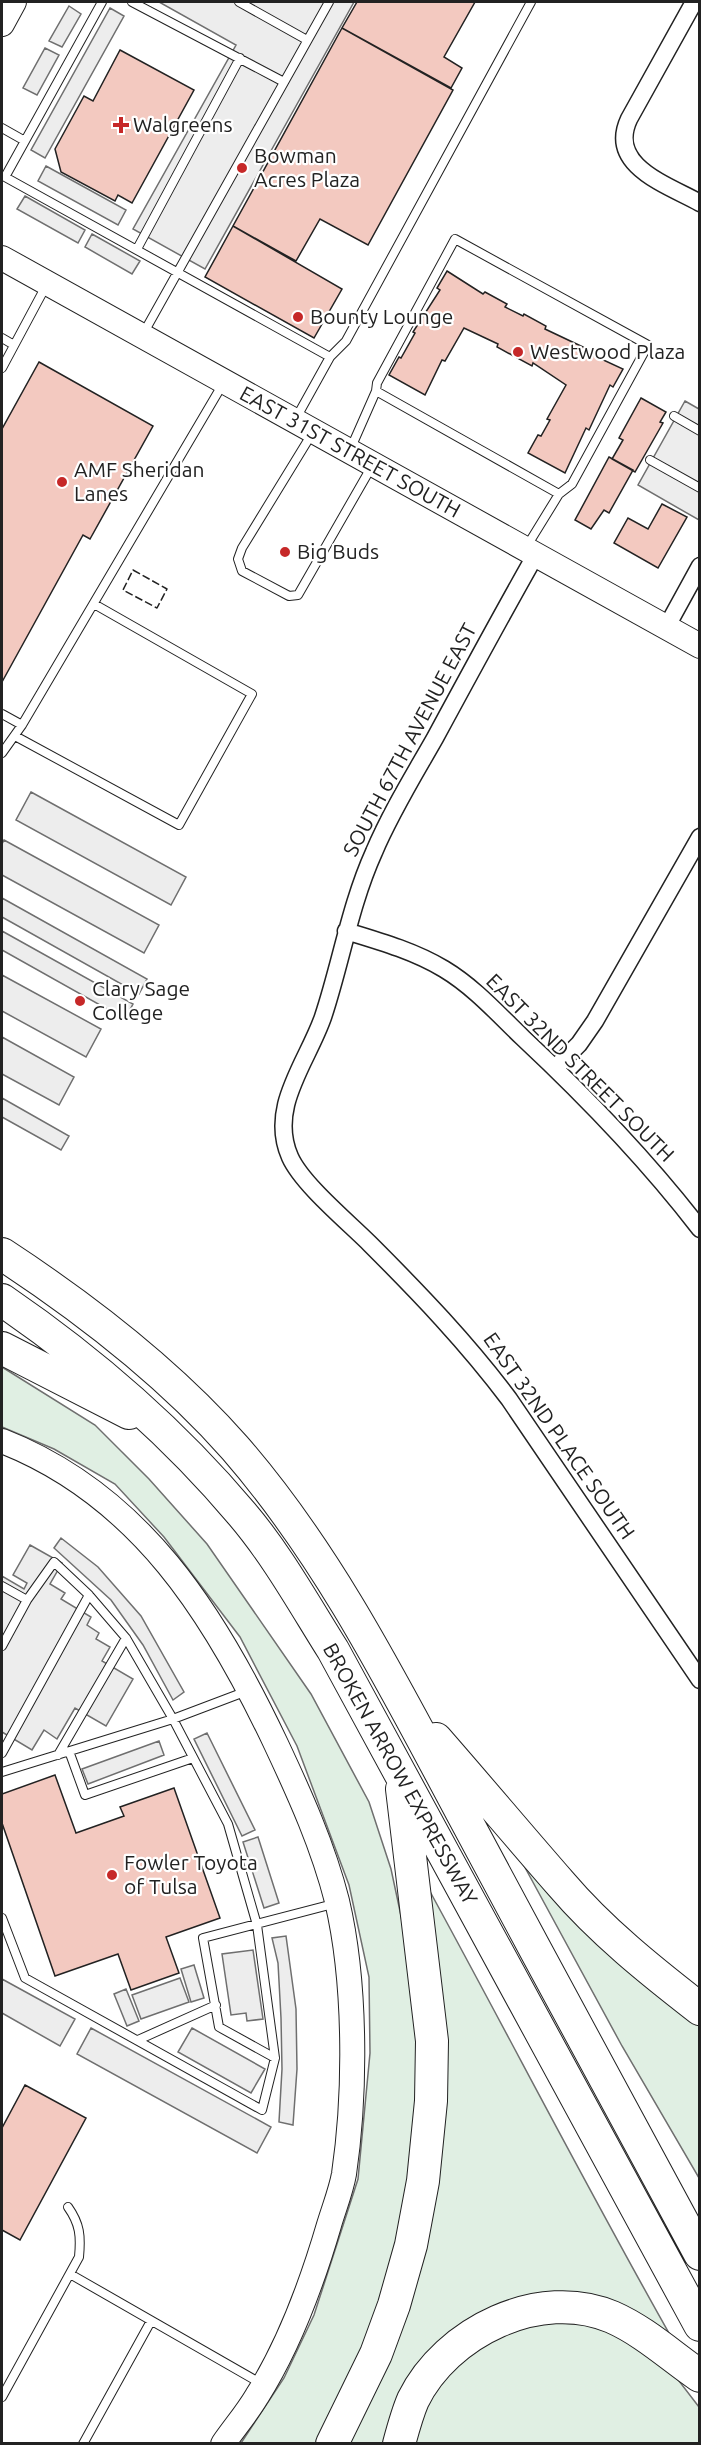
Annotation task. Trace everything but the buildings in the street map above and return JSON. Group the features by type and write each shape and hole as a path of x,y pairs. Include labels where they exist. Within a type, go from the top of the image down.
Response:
{"highway":[{"path":"2,1231 136,1352"},
{"name":"BROKEN ARROW EXPRESSWAY","path":"2,1254 50,1286 136,1352 235,1448 327,1572 401,1700 699,2254"},
{"name":"BROKEN ARROW EXPRESSWAY","path":"2,1300 88,1363 169,1434 242,1514 268,1548 333,1650 699,2325"},
{"path":"2,1348 169,1434"},
{"path":"401,1700 511,1823 562,1886 662,1980 699,2010"},
{"path":"332,2444 376,2354 400,2285 411,2245 423,2181 432,2101 431,2032 400,1773"},
{"path":"399,2444 413,2399 446,2356 469,2337 488,2326 538,2310 570,2309 611,2317 639,2332 699,2376"}],"street":[{"path":"2,24 14,2"},
{"path":"694,2 629,119 624,135 624,146 637,168 699,202"},
{"name":"EAST 31ST STREET SOUTH","path":"2,258 304,426 348,453 699,646"},
{"name":"SOUTH 67TH AVENUE EAST","path":"282,1120 291,1086 314,1041 325,1010 346,932 378,843 530,553"},
{"path":"666,628 699,566"},
{"path":"555,1068 579,1044 595,1021 699,837"},
{"name":"EAST 32ND STREET SOUTH","path":"346,932 393,946 443,969 475,992 555,1068 626,1142 699,1229"},
{"name":"EAST 32ND PLACE SOUTH","path":"282,1120 284,1141 297,1169 433,1308 478,1358 516,1408 699,1680"},
{"path":"2,1440 56,1467 127,1519 193,1593 250,1689 311,1820 337,1903 350,1991 351,2072 344,2176 322,2248 294,2326 263,2385 223,2444"}],"lane":[{"path":"102,2 6,177 330,357"},
{"path":"132,2 284,82"},
{"path":"239,2 307,40"},
{"path":"142,336 329,2"},
{"path":"372,465 298,595 290,596 242,571 238,559 242,548 304,426 330,357 346,341 531,2"},
{"path":"137,249 240,58"},
{"path":"2,129 25,141"},
{"path":"348,453 362,428 377,383 455,239 648,345 572,484 559,494 530,553"},
{"path":"2,368 47,283"},
{"path":"2,338 14,345"},
{"path":"2,753 22,725 225,382"},
{"path":"376,391 559,494"},
{"path":"674,416 699,431"},
{"path":"650,460 699,488"},
{"path":"15,736 179,825 252,694 94,604"},
{"path":"2,714 22,725"},
{"path":"2,1646 27,1600 54,1562 90,1595 126,1638 173,1719 228,1824 257,1925 275,2058 262,2110 25,1978 2,1918"},
{"path":"2,1586 27,1600"},
{"path":"2,1753 90,1595"},
{"path":"58,1755 126,1638"},
{"path":"2,1772 173,1719 250,1689"},
{"path":"69,1751 85,1796 193,1758"},
{"path":"275,2058 219,2027 203,1938 337,1903"},
{"path":"138,2040 216,2005"},
{"path":"2,2397 79,2257 81,2234 76,2219 68,2207"},
{"path":"70,2274 263,2385"},
{"path":"83,2444 151,2321"}],"green space":[{"path":"2,1367 95,1425 149,1479 207,1544 311,1694 369,1802 391,1869 410,1958 418,2039 418,2126 403,2235 367,2353 317,2443 241,2443 284,2378 314,2315 358,2179 370,2053 369,1977 349,1885 297,1746 240,1637 164,1537 115,1484 54,1449 2,1427"},
{"path":"516,1851 699,2020 699,2178 622,2046"},
{"path":"427,1886 674,2342 652,2330 489,2315 387,2443 348,2444 412,2288"},
{"path":"547,2322 607,2326 676,2377 699,2407 699,2443 415,2444 426,2407 436,2390 462,2361 477,2349 510,2330"}],"shaded area":[{"path":"159,2 354,2 205,269 133,229 236,45"},
{"path":"69,6 81,14 62,47 49,41"},
{"path":"110,8 124,16 45,158 31,150"},
{"path":"45,48 59,55 37,95 23,88"},
{"path":"46,166 126,210 118,225 38,181"},
{"path":"25,196 85,230 78,243 17,209"},
{"path":"92,234 140,261 132,274 85,247"},
{"path":"685,401 699,409 699,520 638,485"},
{"path":"31,792 186,877 171,905 16,820"},
{"path":"4,840 159,925 144,953 2,875"},
{"path":"2,898 147,979 139,994 2,917"},
{"path":"2,931 133,1004 125,1019 2,950"},
{"path":"2,975 101,1029 86,1057 2,1011"},
{"path":"2,1037 74,1077 59,1105 2,1074"},
{"path":"2,1098 69,1136 61,1150 2,1117"},
{"path":"61,1538 98,1567 141,1616 184,1692 173,1700 143,1645 111,1600 54,1548"},
{"path":"30,1545 62,1563 50,1584 65,1593 61,1599 91,1617 87,1625 99,1633 96,1639 110,1647 102,1661 133,1679 106,1726 75,1708 57,1739 44,1730 32,1750 2,1732 2,1576 24,1589 27,1583 13,1575"},
{"path":"207,1733 255,1830 242,1836 194,1739"},
{"path":"159,1741 164,1755 88,1784 82,1769"},
{"path":"258,1837 279,1903 264,1908 243,1842"},
{"path":"286,1936 296,2009 297,2069 293,2125 279,2122 282,2069 281,2018 278,1963 272,1938"},
{"path":"253,1950 263,2019 247,2021 246,2013 231,2015 222,1954"},
{"path":"194,1965 204,1998 191,2002 181,1969"},
{"path":"180,1978 189,2002 141,2019 132,1995"},
{"path":"2,1979 75,2019 60,2046 2,2013"},
{"path":"126,1989 139,2021 127,2026 114,1994"},
{"path":"91,2028 271,2127 257,2153 77,2054"},
{"path":"192,2028 265,2069 251,2093 178,2052"}],"fence":[{"path":"133,570 167,589 157,608 123,590 133,570"}],"place":[{"name":"Walgreens","path":"121,125"},
{"name":"Bowman Acres Plaza","path":"242,168"},
{"name":"Bounty Lounge","path":"298,317"},
{"name":"Westwood Plaza","path":"518,352"},
{"name":"AMF Sheridan Lanes","path":"62,482"},
{"name":"Big Buds","path":"285,552"},
{"name":"Clary Sage College","path":"80,1001"},
{"name":"Fowler Toyota of Tulsa","path":"112,1875"}]}
